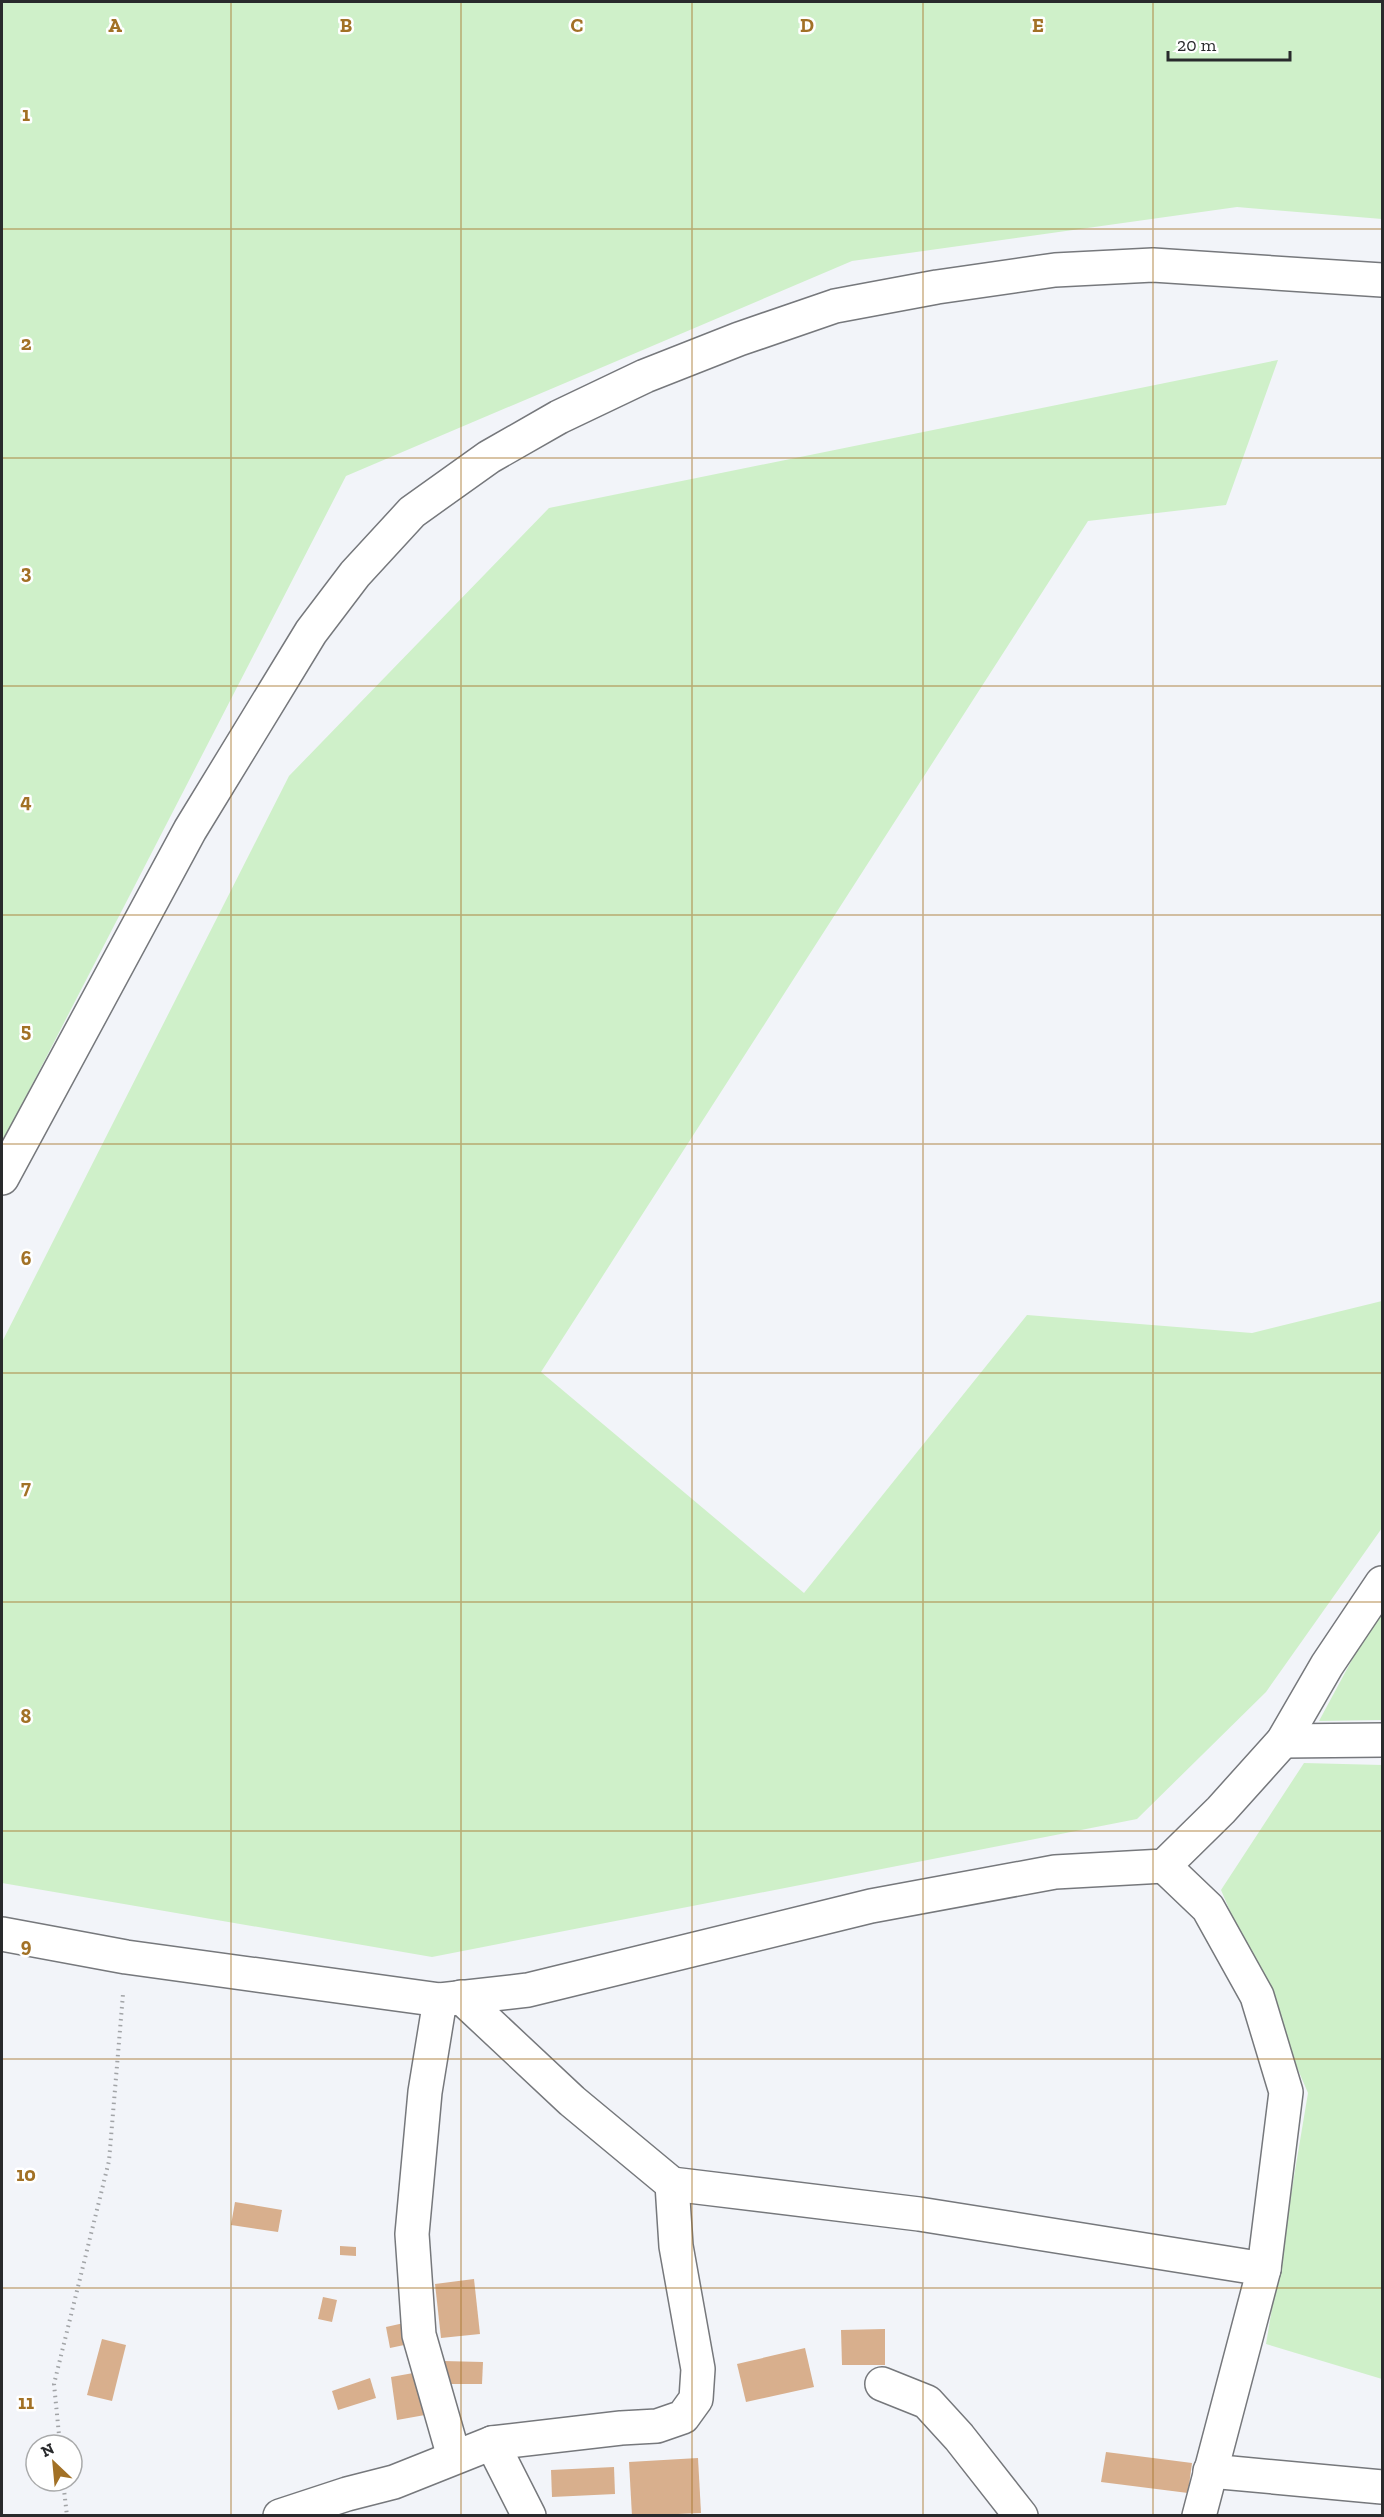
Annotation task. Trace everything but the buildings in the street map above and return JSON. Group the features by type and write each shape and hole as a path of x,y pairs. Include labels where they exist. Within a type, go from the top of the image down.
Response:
{"street":[{"path":"2,1178 190,830 311,632 354,574 412,512 489,457 559,417 645,376 740,339 835,306 937,287 1055,270 1154,265 1383,280"},
{"path":"2,1934 126,1957 451,1998 528,1990 894,1902 1055,1872 1164,1866 1221,1810 1282,1741 1327,1665 1383,1582"},
{"path":"1282,1741 1383,1740"},
{"path":"1164,1866 1208,1908 1257,1996 1286,2092 1264,2269 1199,2516"},
{"path":"451,1998 672,2184 919,2214 1264,2269"},
{"path":"451,1998 425,2092 412,2234 419,2335 454,2457"},
{"path":"280,2516 351,2505 394,2482 492,2443 657,2426 683,2416 696,2399 698,2369 676,2246 672,2184"},
{"path":"882,2384 927,2402 959,2437 1021,2516"},
{"path":"492,2443 529,2516"},
{"path":"1210,2471 1383,2487"}],"path":[{"path":"59,2433 54,2384 109,2161 126,1957"},
{"path":"64,2493 66,2516"}],"green space":[{"path":"2,2 1382,2 1382,219 1237,207 852,261 346,476 2,1143"},
{"path":"1278,360 1226,505 1088,521 541,1372 804,1593 1027,1315 1252,1333 1382,1301 1382,1528 1266,1692 1137,1819 432,1957 2,1883 2,1342 289,776 549,508"},
{"path":"1382,1604 1382,1720 1319,1721"},
{"path":"1304,1763 1382,1765 1382,2379 1266,2344 1308,2093 1221,1890"}]}
